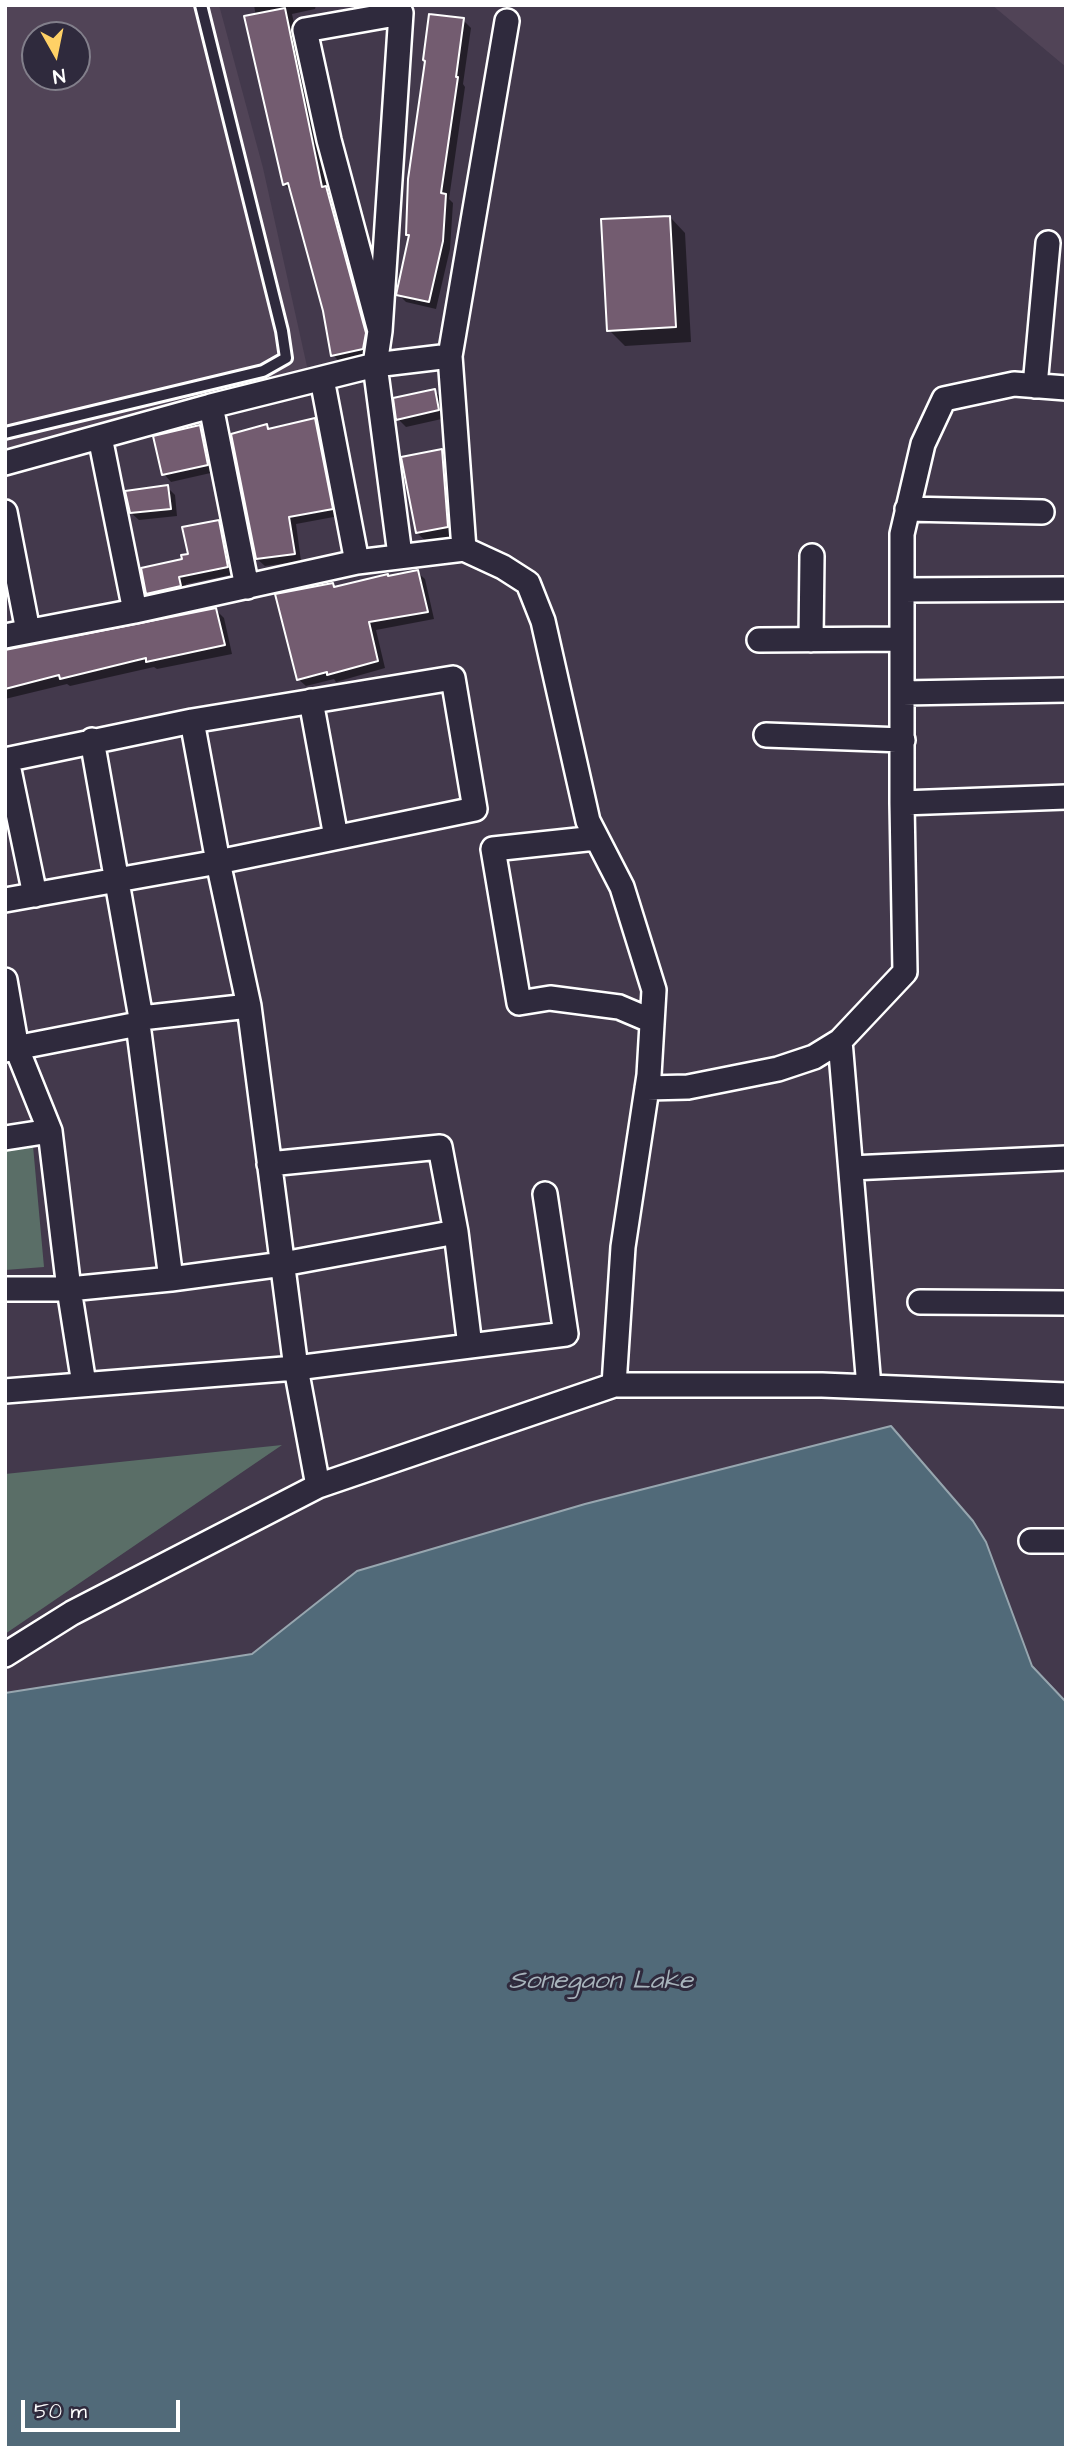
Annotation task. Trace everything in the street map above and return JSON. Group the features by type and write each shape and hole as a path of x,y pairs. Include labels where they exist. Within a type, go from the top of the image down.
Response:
{"street":[{"path":"380,331 329,140 305,30 401,13 380,331 375,365 400,555"},
{"path":"464,549 450,356 507,21"},
{"path":"1035,386 1048,243"},
{"path":"5,463 211,406 375,365 450,356"},
{"path":"322,379 357,562"},
{"path":"647,1088 688,1087 778,1069 814,1057 840,1041 905,972 902,534 923,444 944,399 1014,384 1066,388"},
{"path":"211,406 247,587"},
{"path":"100,437 135,611"},
{"path":"908,509 1042,512"},
{"path":"5,512 29,631"},
{"path":"5,636 400,555 464,549 503,567 528,583 543,621 588,821 622,887 654,990 647,1088 623,1247 614,1385"},
{"path":"810,640 812,556"},
{"path":"902,590 1066,589"},
{"path":"759,640 902,639"},
{"path":"5,900 35,895 117,879 218,862 475,809 453,678 192,721 6,760 35,895"},
{"path":"903,693 1066,691"},
{"path":"311,701 336,837"},
{"path":"192,721 218,862 249,1006 296,1368 318,1486"},
{"path":"765,735 903,740"},
{"path":"92,740 140,1021 171,1279"},
{"path":"902,803 1066,797"},
{"path":"596,838 493,849 519,1003 550,998 619,1007 652,1021"},
{"path":"5,980 11,1049 50,1131 69,1289 84,1384"},
{"path":"11,1049 140,1021 249,1006"},
{"path":"840,1041 869,1387"},
{"path":"5,1138 50,1131"},
{"path":"269,1164 440,1147 456,1232 470,1346"},
{"path":"851,1168 1066,1158"},
{"path":"5,1391 296,1368 566,1334 545,1194"},
{"path":"5,1289 69,1289 171,1279 283,1264 456,1232"},
{"path":"920,1302 1066,1303"},
{"path":"5,1655 72,1613 318,1486 614,1385 822,1385 1066,1395"},
{"path":"1031,1541 1066,1541"}],"lane":[{"path":"5,433 263,371 286,358 282,331 201,5"}],"shaded area":[{"path":"5,5 219,5 263,168 308,371 5,450"},
{"path":"992,5 1066,5 1066,67"}],"green space":[{"path":"33,1146 44,1267 5,1270 5,1150"},
{"path":"282,1445 5,1634 5,1474"}],"water":[{"name":"Sonegaon Lake","path":"891,1426 973,1521 986,1542 1032,1666 1066,1702 1066,2448 5,2448 5,1693 252,1654 357,1571 585,1504"}],"building":[{"path":"285,8 322,187 326,186 366,333 363,349 331,356 323,311 288,183 283,185 244,16"},
{"path":"429,14 464,18 441,193 446,194 443,241 429,302 396,295 409,235 406,235 408,179"},
{"path":"670,216 676,327 607,331 601,219"},
{"path":"435,389 439,410 396,420 393,398"},
{"path":"315,418 333,509 289,517 295,554 256,559 231,434 267,424 268,429"},
{"path":"200,425 208,465 162,475 153,436"},
{"path":"442,449 448,527 416,533 401,457"},
{"path":"168,485 171,509 130,513 125,491"},
{"path":"219,520 228,567 179,577 181,586 146,594 141,568 182,559 181,555 188,554 182,527"},
{"path":"418,570 428,612 369,622 378,661 297,680 275,594 333,583 334,587"},
{"path":"216,608 225,645 146,662 146,658 60,679 59,675 5,689 5,650"}]}
